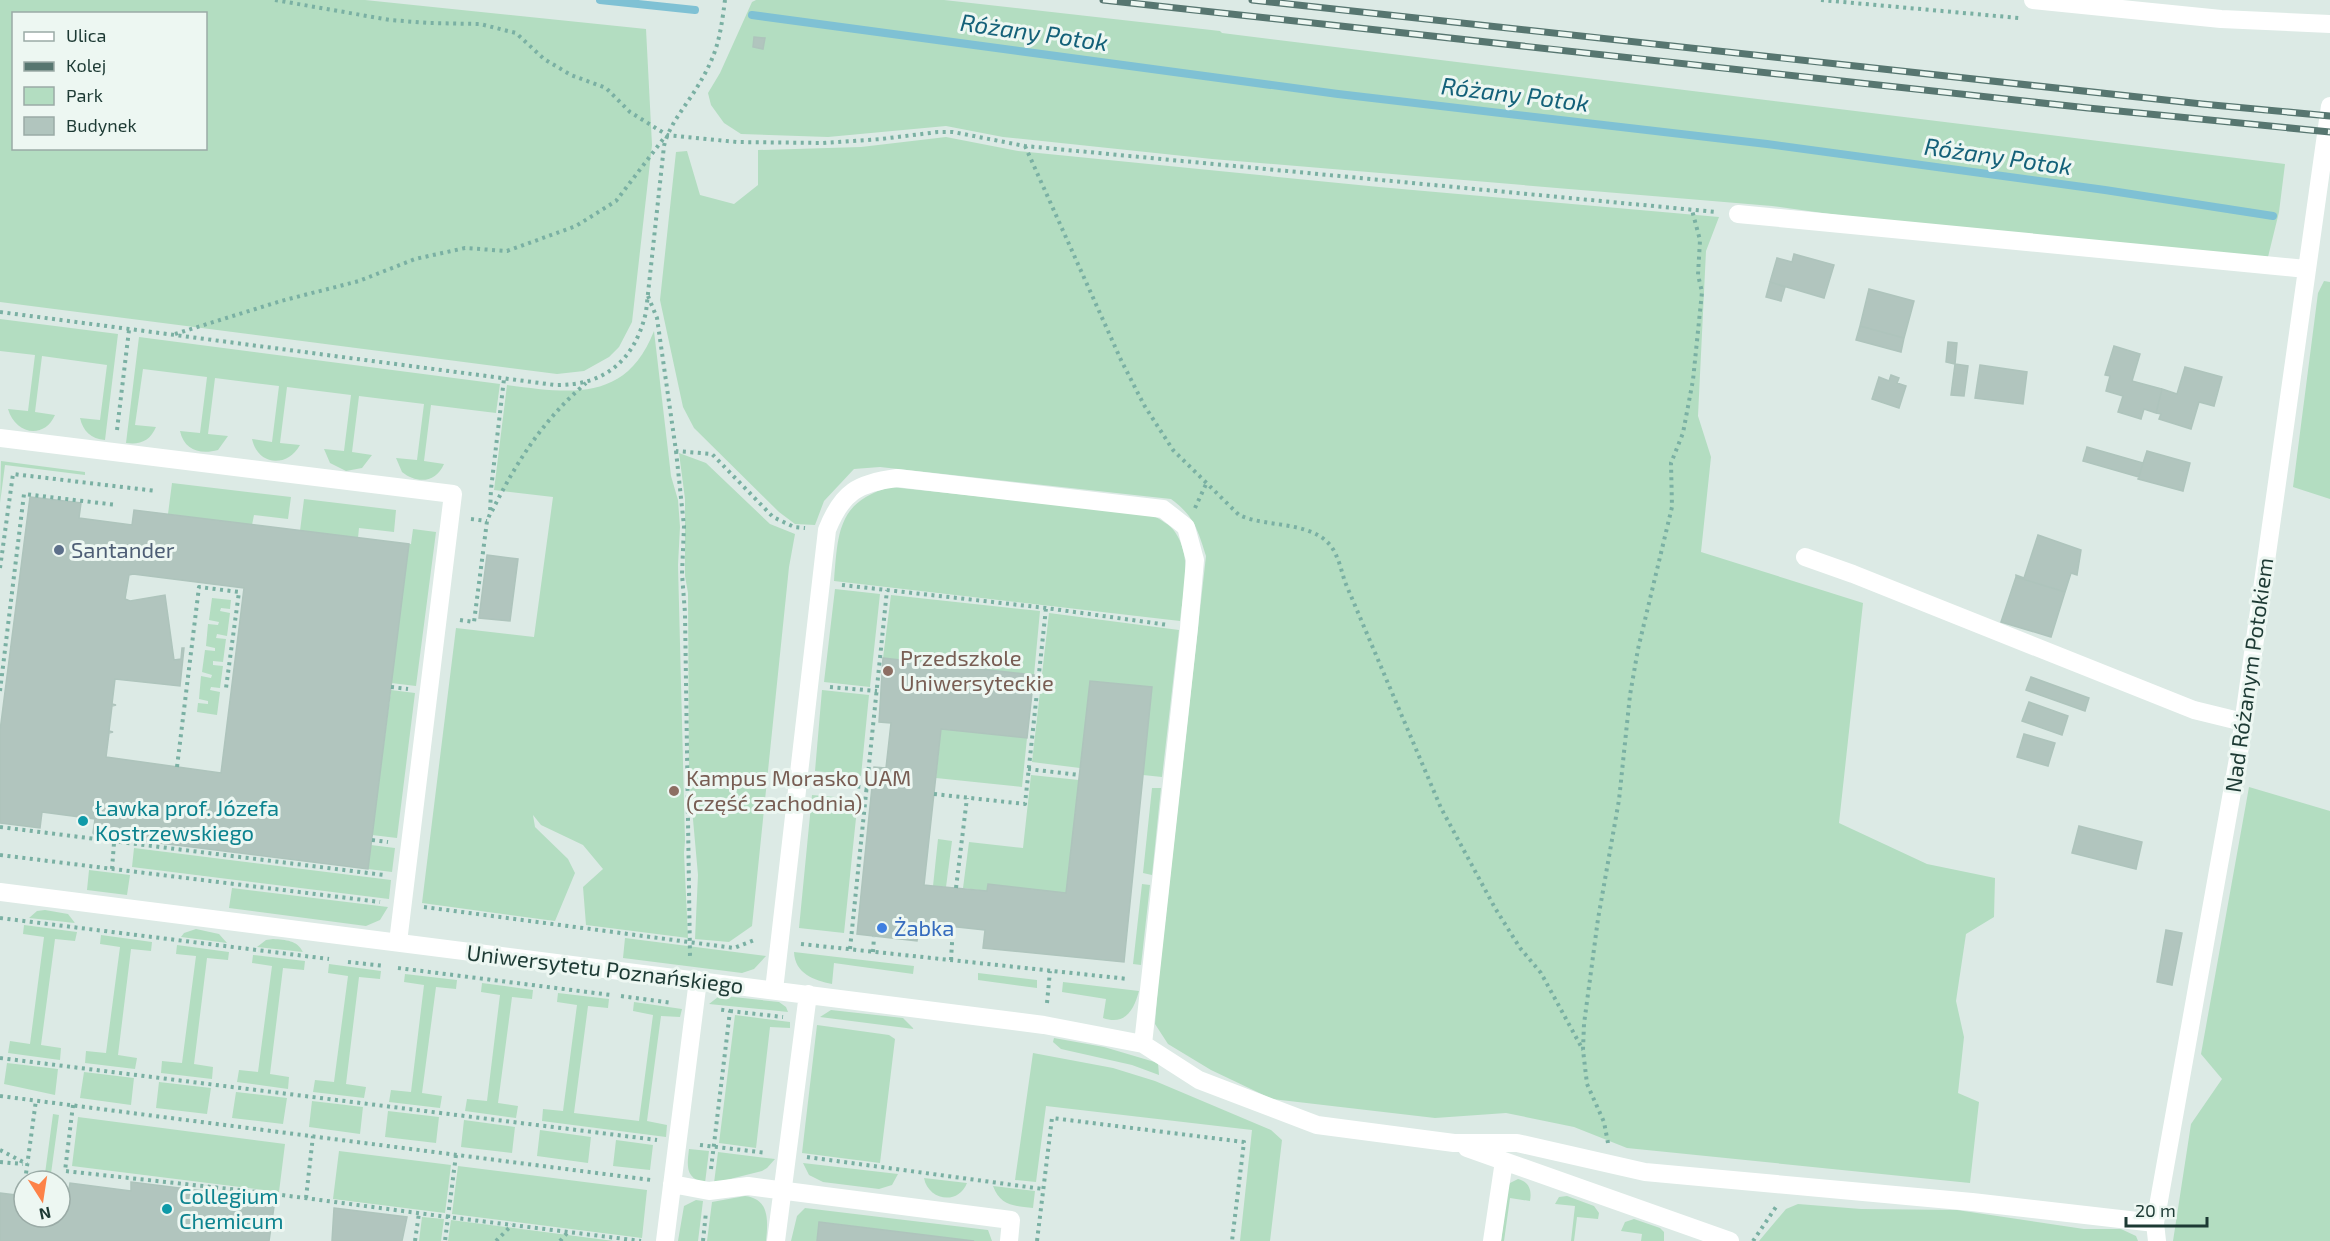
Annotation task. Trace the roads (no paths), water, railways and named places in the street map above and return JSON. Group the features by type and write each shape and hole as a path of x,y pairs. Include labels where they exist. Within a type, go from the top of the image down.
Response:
{"street":[{"path":"2033,0 2221,19 2330,24"},
{"name":"Nad Różanym Potokiem","path":"2156,1232 2243,722 2306,268 2324,188 2330,106"},
{"path":"1738,214 2306,268"},
{"path":"0,438 453,494 398,942"},
{"path":"774,990 827,530 836,508 851,492 873,481 897,478 1163,509 1186,527 1195,560 1143,1044"},
{"path":"1805,557 2194,710 2243,722"},
{"name":"Uniwersytetu Poznańskiego","path":"0,892 1044,1025 1143,1044 1199,1080 1317,1125 1454,1143"},
{"path":"665,1241 698,980"},
{"path":"776,1241 808,994"},
{"path":"1454,1143 1517,1143 1645,1172 1972,1202 2156,1232"},
{"path":"1454,1143 1681,1232 1730,1241"},
{"path":"1492,1241 1504,1161"},
{"path":"672,1184 709,1191 748,1186 1011,1220 1009,1241"}],"waterway":[{"name":"Różany Potok","path":"600,0 695,10"},
{"name":"Różany Potok","path":"752,15 1338,94 1767,144 2105,190 2273,216"}],"railway":[{"path":"1103,0 2088,108 2330,132"},
{"path":"1252,0 2330,116"}],"place":[{"name":"Santander","path":"59,550"},
{"name":"Przedszkole Uniwersyteckie","path":"888,671"},
{"name":"Kampus Morasko UAM (część zachodnia)","path":"674,791"},
{"name":"Ławka prof. Józefa Kostrzewskiego","path":"83,821"},
{"name":"Żabka","path":"882,928"},
{"name":"Collegium Chemicum","path":"167,1209"}]}
